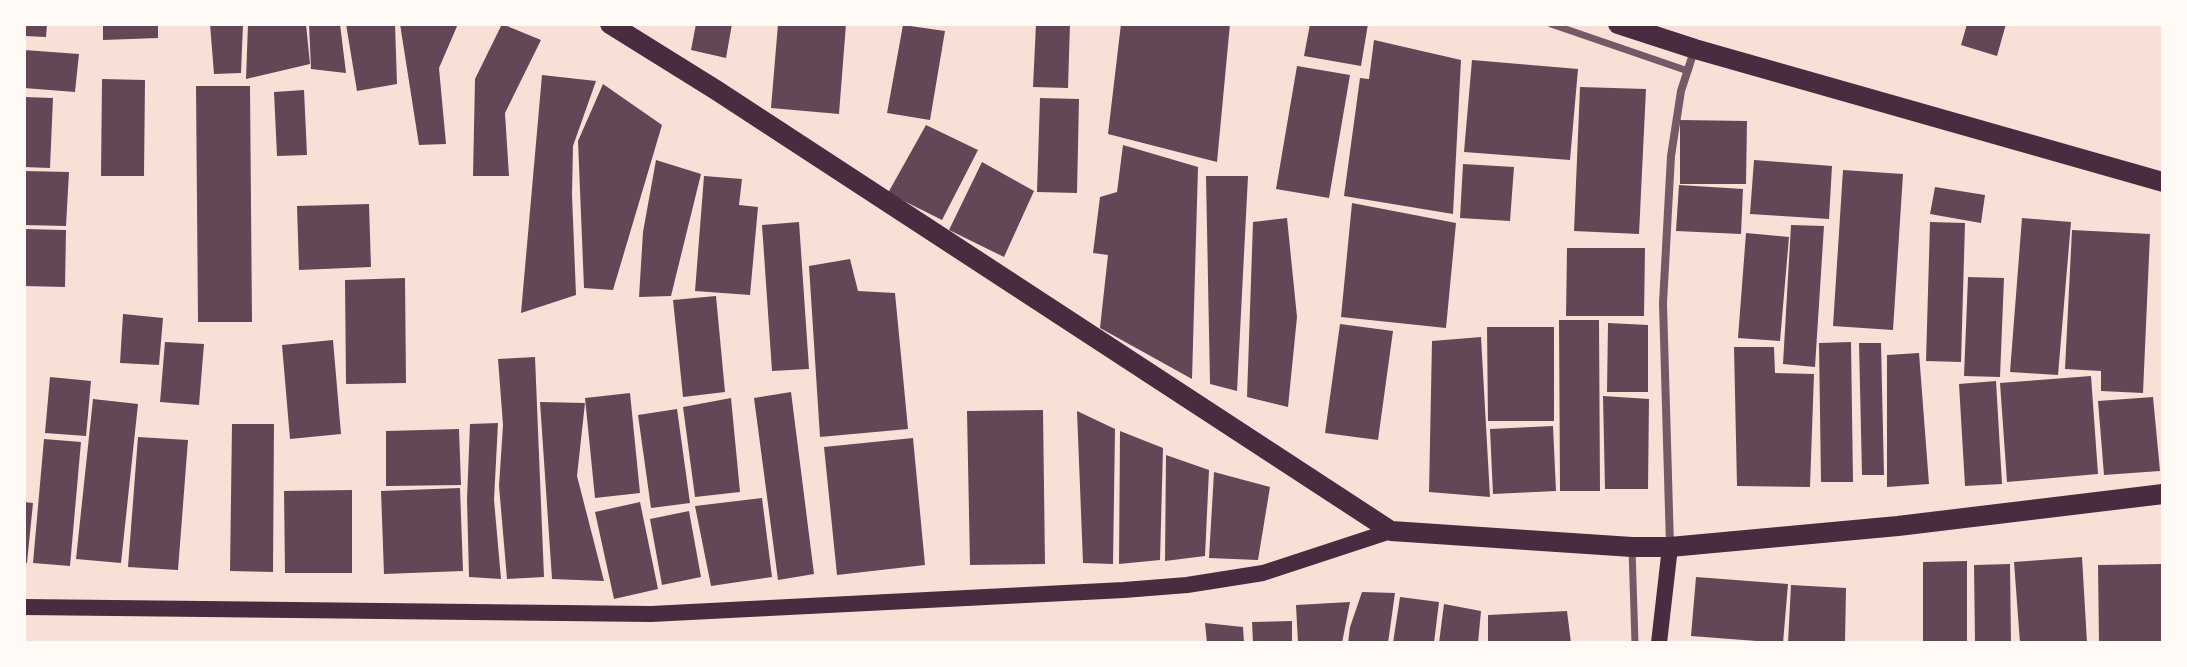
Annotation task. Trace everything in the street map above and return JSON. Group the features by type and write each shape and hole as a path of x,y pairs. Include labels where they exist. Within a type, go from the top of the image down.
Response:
{"main road":[{"path":"610,24 729,98 1391,531"},
{"path":"1618,24 1695,49 2163,182"},
{"path":"24,607 651,614 1124,590 1187,585 1263,573 1391,531 1670,547 1898,526 2163,494"},
{"path":"1659,643 1670,547"}],"street":[{"path":"1551,24 1688,71"},
{"path":"1670,547 1663,303 1671,156 1681,91 1695,49"},
{"path":"1632,547 1635,643"}],"building":[{"path":"24,24 47,24 46,37 24,36"},
{"path":"103,24 158,24 158,38 103,40"},
{"path":"210,24 243,24 241,73 214,74"},
{"path":"248,24 306,24 310,64 246,79"},
{"path":"309,24 340,24 346,73 311,69"},
{"path":"346,24 395,24 397,84 357,91"},
{"path":"400,24 458,24 439,68 446,144 419,145"},
{"path":"502,24 541,40 505,113 509,176 473,176 475,79"},
{"path":"696,24 732,24 726,58 691,50"},
{"path":"778,24 846,24 839,114 771,108"},
{"path":"1036,24 1070,24 1068,88 1033,87"},
{"path":"1121,24 1230,24 1217,162 1108,134"},
{"path":"1310,24 1368,24 1361,66 1304,56"},
{"path":"1967,24 2006,24 1997,56 1961,45"},
{"path":"903,25 945,31 930,120 887,113"},
{"path":"1374,40 1461,60 1453,214 1344,196 1360,78 1369,79"},
{"path":"24,50 79,54 75,92 24,88"},
{"path":"1472,60 1578,69 1570,160 1464,152"},
{"path":"1297,66 1350,75 1329,198 1276,189"},
{"path":"542,75 596,81 573,146 576,295 521,313"},
{"path":"102,79 145,80 144,176 101,176"},
{"path":"603,84 662,125 613,290 584,288 578,141"},
{"path":"196,86 250,86 252,322 198,322"},
{"path":"1580,87 1646,89 1639,234 1574,231"},
{"path":"304,90 307,155 277,156 274,92"},
{"path":"24,97 53,98 50,168 24,167"},
{"path":"1040,98 1079,99 1077,193 1037,192"},
{"path":"1680,120 1747,121 1746,184 1680,184"},
{"path":"926,125 978,150 942,220 888,193"},
{"path":"1123,145 1198,167 1192,379 1100,328 1108,255 1093,253 1100,197 1117,192"},
{"path":"656,160 701,174 671,296 639,297 643,232"},
{"path":"1754,160 1832,166 1829,219 1750,214"},
{"path":"982,162 1034,191 1004,257 949,230"},
{"path":"1463,164 1514,167 1510,221 1460,218"},
{"path":"1843,170 1903,174 1893,330 1833,326"},
{"path":"24,171 69,172 66,226 24,225"},
{"path":"704,176 742,179 739,205 758,207 750,295 695,291"},
{"path":"1206,176 1248,176 1237,391 1210,384"},
{"path":"1679,185 1743,189 1741,234 1676,231"},
{"path":"1935,187 1985,195 1981,223 1930,214"},
{"path":"1352,203 1456,223 1446,328 1341,317"},
{"path":"369,204 371,267 299,270 297,206"},
{"path":"1287,218 1297,317 1288,407 1247,397 1253,222"},
{"path":"2022,218 2071,222 2058,375 2010,372"},
{"path":"799,222 809,369 772,371 762,225"},
{"path":"1930,222 1965,223 1961,362 1926,361"},
{"path":"1791,225 1824,226 1815,367 1783,364"},
{"path":"24,229 66,230 65,287 24,286"},
{"path":"2072,230 2150,234 2143,393 2101,391 2101,371 2065,369"},
{"path":"1746,233 1789,237 1780,341 1738,338"},
{"path":"1567,248 1645,248 1644,316 1566,316"},
{"path":"850,259 858,291 895,293 908,429 820,437 809,266"},
{"path":"1968,277 2004,278 2000,377 1964,376"},
{"path":"405,278 406,383 346,384 345,280"},
{"path":"716,296 725,392 683,397 673,300"},
{"path":"123,314 163,318 159,365 120,363"},
{"path":"1559,320 1599,320 1600,491 1560,491"},
{"path":"1608,323 1648,325 1648,392 1607,392"},
{"path":"1340,324 1393,331 1378,440 1325,433"},
{"path":"1487,327 1554,327 1554,421 1488,421"},
{"path":"1481,337 1490,497 1429,492 1432,341"},
{"path":"333,340 341,434 290,439 282,345"},
{"path":"165,342 204,344 199,405 160,402"},
{"path":"1851,342 1853,482 1821,482 1819,343"},
{"path":"1859,343 1881,343 1884,475 1862,475"},
{"path":"1734,347 1774,347 1775,373 1814,374 1810,487 1737,486"},
{"path":"1919,353 1929,484 1887,487 1887,355"},
{"path":"535,357 544,577 507,579 499,486 503,425 498,359"},
{"path":"2091,376 2098,474 2007,482 2000,383"},
{"path":"50,377 91,381 86,436 45,433"},
{"path":"1996,381 2002,484 1965,486 1959,384"},
{"path":"791,392 814,574 778,580 754,398"},
{"path":"630,393 640,493 595,498 585,398"},
{"path":"1603,396 1649,399 1648,489 1605,489"},
{"path":"2153,397 2160,471 2104,475 2098,401"},
{"path":"731,398 740,492 695,497 683,407"},
{"path":"93,399 138,404 121,563 76,559"},
{"path":"540,402 585,403 577,476 604,581 552,579"},
{"path":"677,409 690,503 651,508 638,415"},
{"path":"1043,410 1045,564 970,565 967,411"},
{"path":"1077,411 1115,429 1113,564 1083,563"},
{"path":"498,423 494,500 501,579 469,577 467,499 470,424"},
{"path":"232,424 274,424 273,572 230,571"},
{"path":"1553,426 1556,491 1493,494 1490,429"},
{"path":"459,429 461,485 386,486 386,431"},
{"path":"1120,431 1163,448 1160,560 1119,564"},
{"path":"138,437 188,440 178,570 128,567"},
{"path":"913,438 925,565 837,575 824,447"},
{"path":"44,439 81,442 70,566 33,563"},
{"path":"1166,455 1209,470 1205,556 1165,561"},
{"path":"1214,472 1270,487 1258,560 1209,558"},
{"path":"460,488 463,571 384,574 381,491"},
{"path":"352,490 352,573 285,573 284,491"},
{"path":"762,498 772,577 711,586 695,506"},
{"path":"24,502 33,503 27,563 24,563"},
{"path":"640,502 658,589 614,599 595,512"},
{"path":"689,511 701,577 662,585 650,519"},
{"path":"2082,557 2087,643 2020,643 2014,562"},
{"path":"1967,561 1967,643 1923,643 1923,562"},
{"path":"2010,564 2011,643 1975,643 1974,565"},
{"path":"2163,564 2163,643 2099,643 2098,565"},
{"path":"1696,577 1788,584 1783,643 1691,636"},
{"path":"1791,585 1846,588 1845,643 1788,643"},
{"path":"1362,592 1395,593 1388,643 1348,643"},
{"path":"1400,597 1439,602 1434,643 1393,643"},
{"path":"1350,602 1342,643 1298,643 1296,605"},
{"path":"1444,604 1481,611 1478,643 1439,643"},
{"path":"1567,611 1571,643 1488,643 1488,615"},
{"path":"1292,621 1292,643 1253,643 1252,622"},
{"path":"1205,623 1243,627 1244,643 1207,643"}]}
